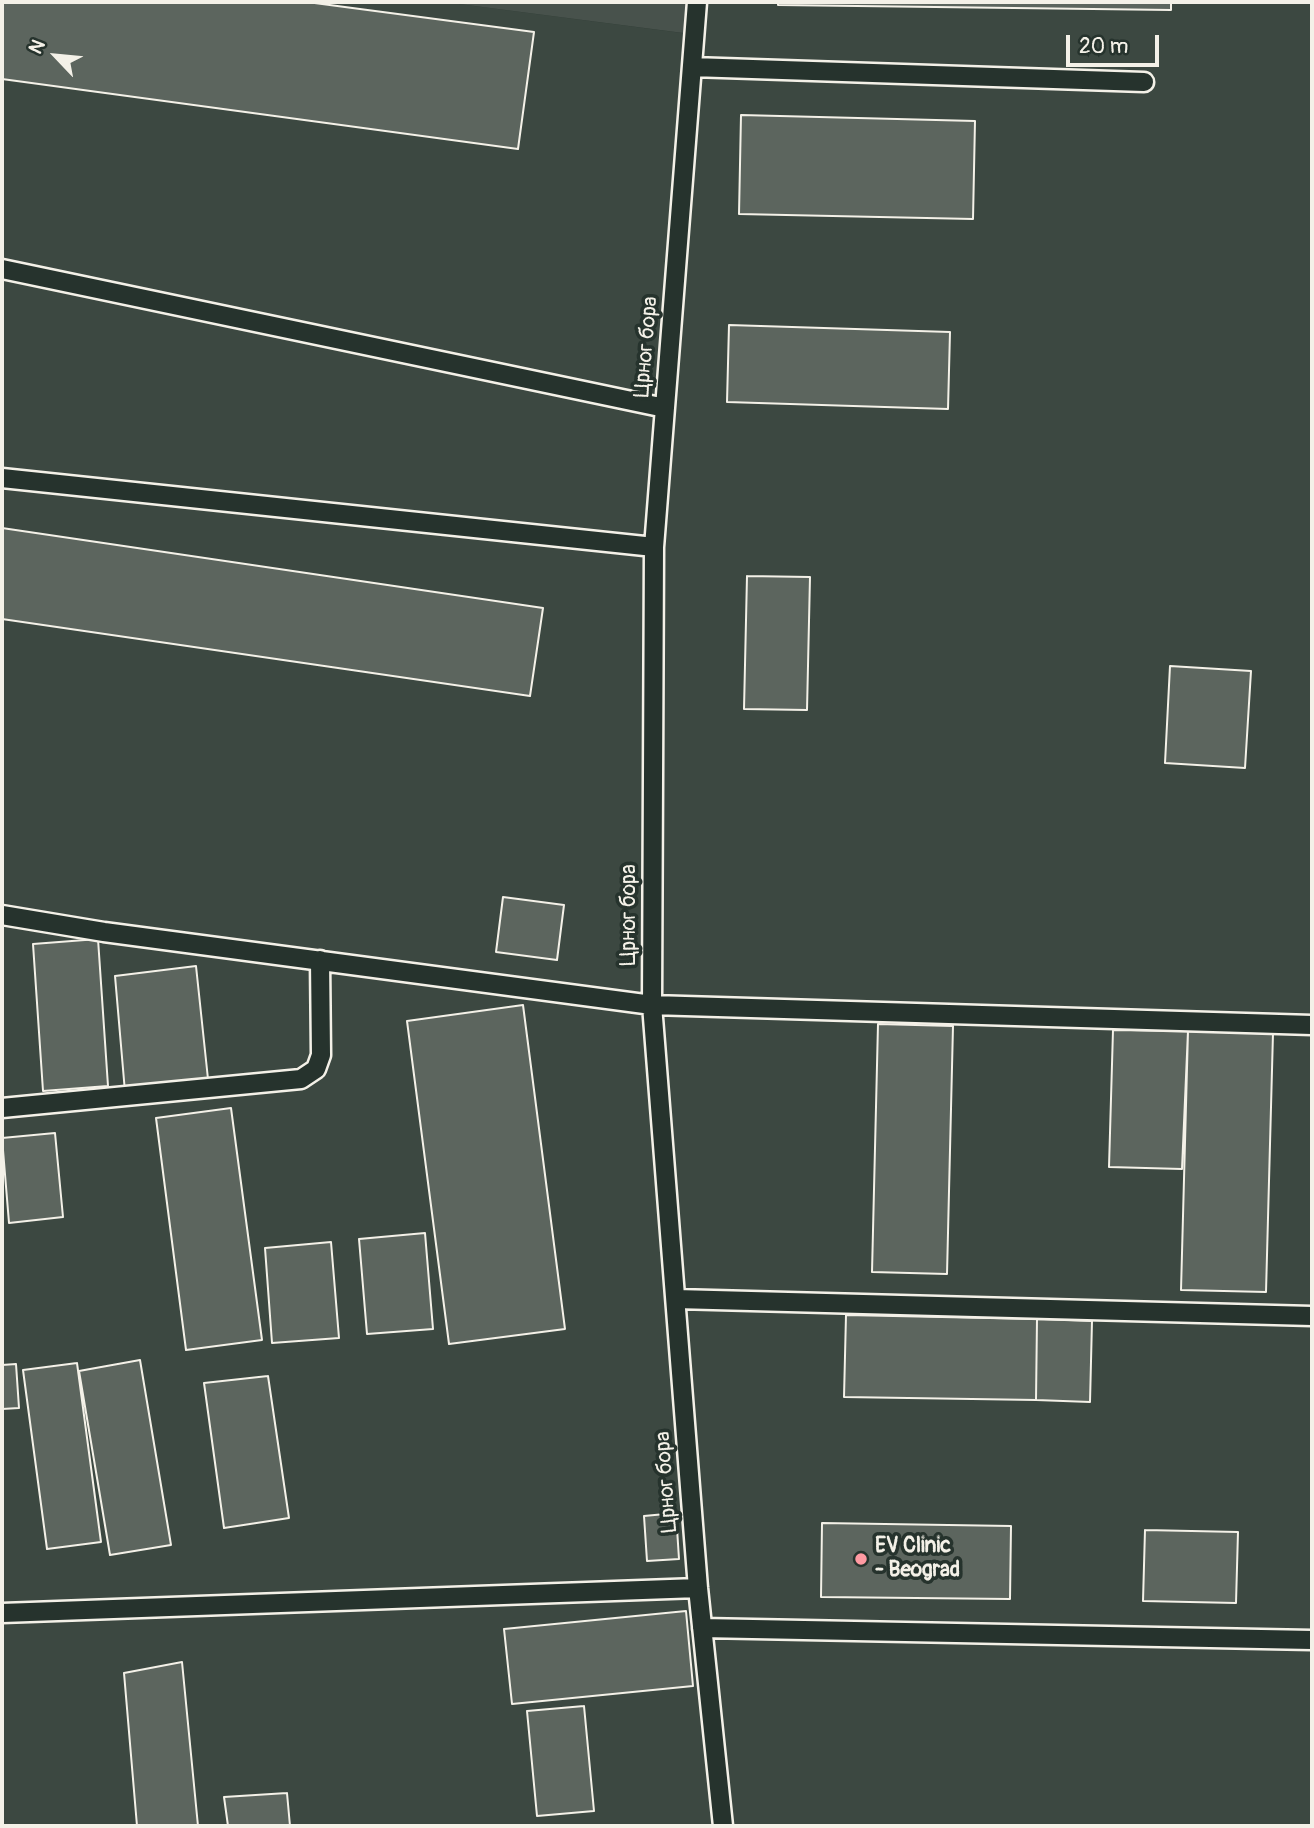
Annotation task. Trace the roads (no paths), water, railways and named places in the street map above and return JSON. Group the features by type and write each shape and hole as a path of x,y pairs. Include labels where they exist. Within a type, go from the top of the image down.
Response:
{"lane":[{"name":"Црног бора","path":"697,2 654,547 652,1005 698,1588 723,1826"},
{"path":"692,67 1144,82"},
{"path":"2,270 665,408"},
{"path":"2,478 654,547"},
{"path":"2,915 104,932 652,1005 1312,1025"},
{"path":"2,1108 301,1079 316,1069 321,1055 320,960"},
{"path":"676,1299 1312,1316"},
{"path":"2,1613 698,1588"},
{"path":"702,1628 1312,1640"}],"place":[{"name":"EV Clinic - Beograd","path":"861,1559"}]}
